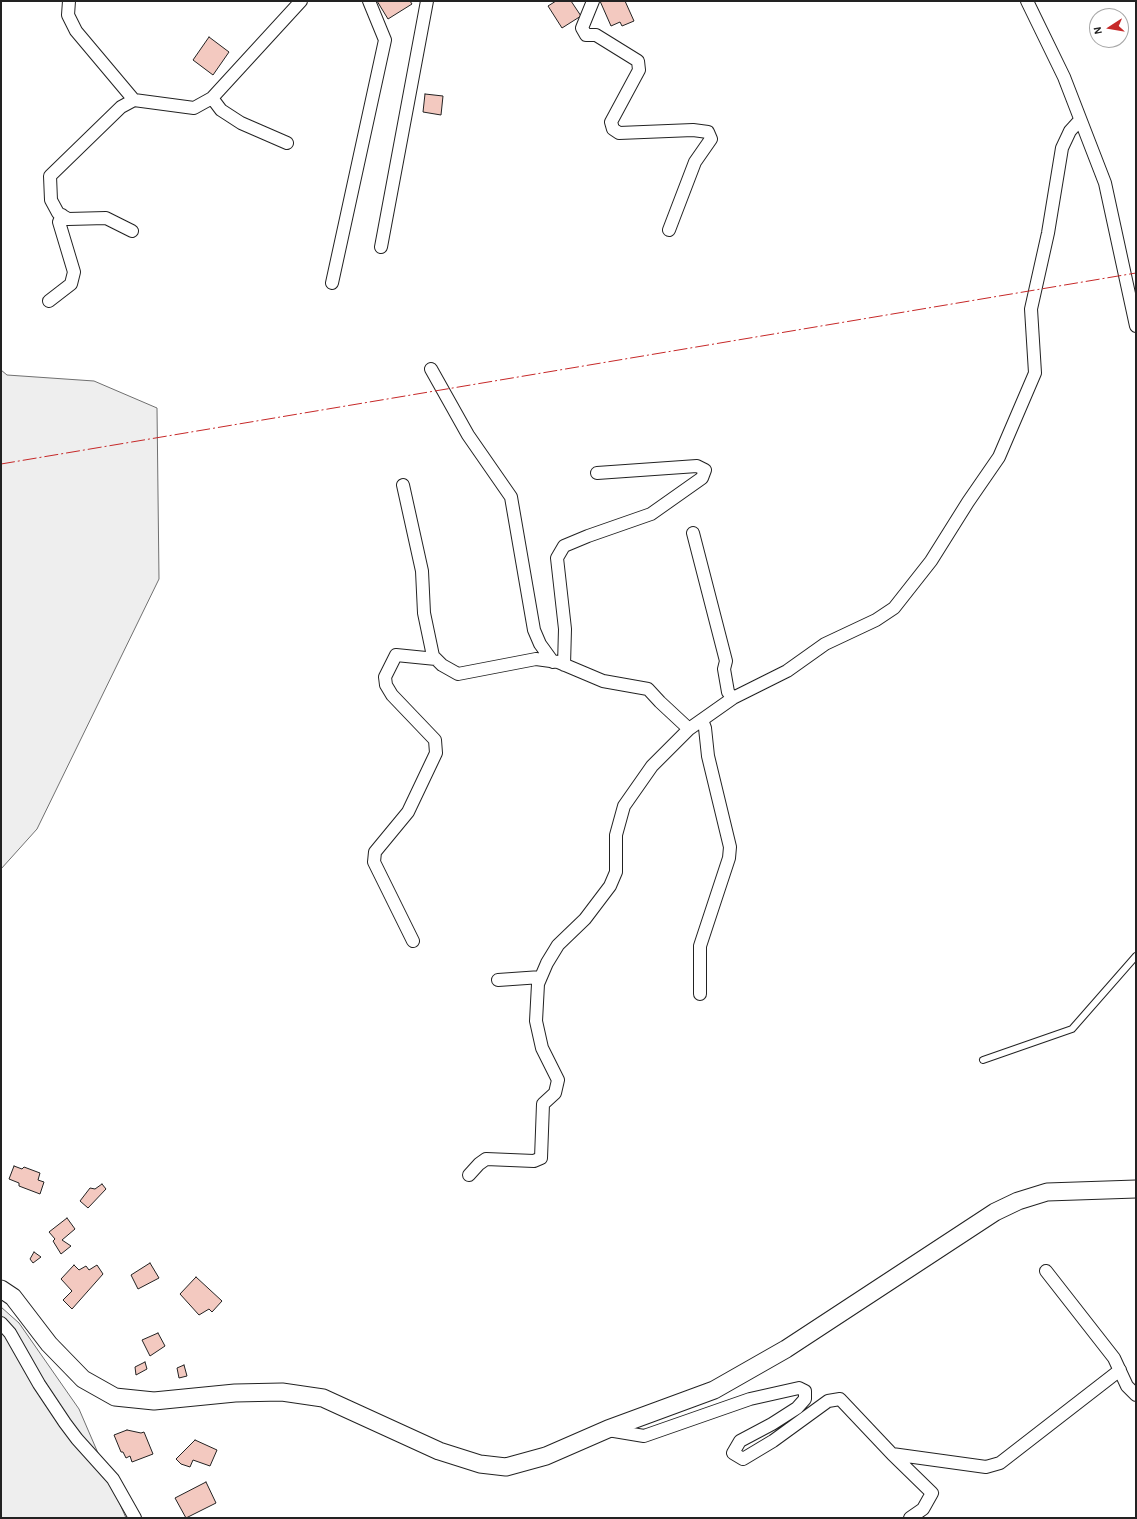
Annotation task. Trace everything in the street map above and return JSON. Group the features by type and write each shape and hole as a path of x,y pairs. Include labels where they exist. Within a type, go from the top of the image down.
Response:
{"street":[{"path":"69,1 68,15 76,31 134,100"},
{"path":"132,230 106,218 68,219 58,213 51,200 50,176 121,107 134,100 194,108 212,98 301,1"},
{"path":"332,283 385,40 369,1"},
{"path":"381,247 427,1"},
{"path":"593,1 582,28 586,35 596,35 638,61 639,70 611,122 613,129 619,133 693,130 708,132 711,139 695,162 669,230"},
{"path":"1027,1 1064,77 1105,182 1135,313 1136,326"},
{"path":"212,98 221,110 241,124 287,144"},
{"path":"469,1175 479,1164 486,1160 534,1161 541,1158 543,1104 555,1093 558,1080 542,1048 536,1021 538,984 558,945 585,919 610,886 616,872 616,834 624,806 652,766 689,728 733,698 787,671 826,644 876,620 894,608 931,561 968,502 999,457 1035,373 1031,309 1048,233 1062,148 1070,131 1080,120"},
{"path":"49,301 71,284 74,272 59,222 62,215"},
{"path":"431,369 468,435 511,496 534,630 540,644 559,663"},
{"path":"559,663 565,629 556,558 564,546 651,514 702,478 705,470 697,466 597,472"},
{"path":"403,485 422,571 424,613 433,656 442,665 458,674 536,659 559,663 603,681 648,689 689,728"},
{"path":"693,533 726,661 724,669 728,692 733,698"},
{"path":"413,941 374,862 375,852 408,812 436,752 435,740 392,695 386,685 385,677 396,654 436,659"},
{"path":"700,994 700,946 729,858 730,848 708,756 705,728 702,720"},
{"path":"498,980 541,977"},
{"path":"1,1288 13,1297 50,1344 83,1379 116,1397 154,1401 236,1393 282,1392 323,1398 440,1451 480,1464 506,1467 546,1456 608,1429 714,1390 786,1349 995,1212 1018,1201 1047,1192 1136,1189"},
{"path":"1046,1271 1114,1358 1127,1386 1136,1396"},
{"path":"1,1323 10,1333 39,1384 77,1440 113,1479 135,1518"},
{"path":"892,1454 986,1467 1000,1463 1120,1370"},
{"path":"608,1429 644,1436 750,1399 799,1388 805,1391 805,1400 797,1408 772,1424 740,1441 733,1453 743,1459 773,1441 828,1401 840,1399 892,1454 932,1493 923,1509 910,1518"}],"lane":[{"path":"983,1060 1072,1029 1136,956"}],"shaded area":[{"path":"1,370 7,375 94,381 157,408 159,579 37,829 1,869"},
{"path":"1,1307 19,1323 79,1409 126,1518 1,1518"}],"building":[{"path":"377,1 410,1 412,4 388,19"},
{"path":"556,1 571,1 581,16 562,28 548,6"},
{"path":"600,1 625,1 634,21 622,26 620,22 611,26"},
{"path":"209,37 229,52 213,75 193,60"},
{"path":"425,94 443,96 441,115 423,112"},
{"path":"14,1166 22,1169 24,1167 40,1173 38,1180 44,1182 40,1194 19,1186 19,1183 9,1179"},
{"path":"102,1184 106,1189 88,1208 80,1201 90,1188 95,1189"},
{"path":"67,1218 75,1229 62,1240 71,1246 61,1254 53,1241 55,1239 49,1232"},
{"path":"34,1252 41,1257 33,1263 30,1259"},
{"path":"150,1263 159,1278 138,1289 131,1275"},
{"path":"74,1265 79,1270 86,1266 89,1270 97,1265 103,1274 72,1309 63,1300 72,1291 61,1279"},
{"path":"196,1277 222,1301 212,1312 209,1309 199,1315 180,1294"},
{"path":"158,1333 165,1346 150,1356 142,1340"},
{"path":"145,1362 147,1369 136,1375 135,1367"},
{"path":"184,1365 187,1376 179,1378 177,1368"},
{"path":"127,1430 141,1433 144,1432 153,1454 132,1462 130,1456 126,1458 123,1452 121,1452 114,1435"},
{"path":"195,1440 217,1450 210,1466 193,1460 190,1467 181,1464 176,1459"},
{"path":"206,1482 216,1503 186,1518 175,1498"}],"power":[{"path":"1,464 1136,273"}]}
